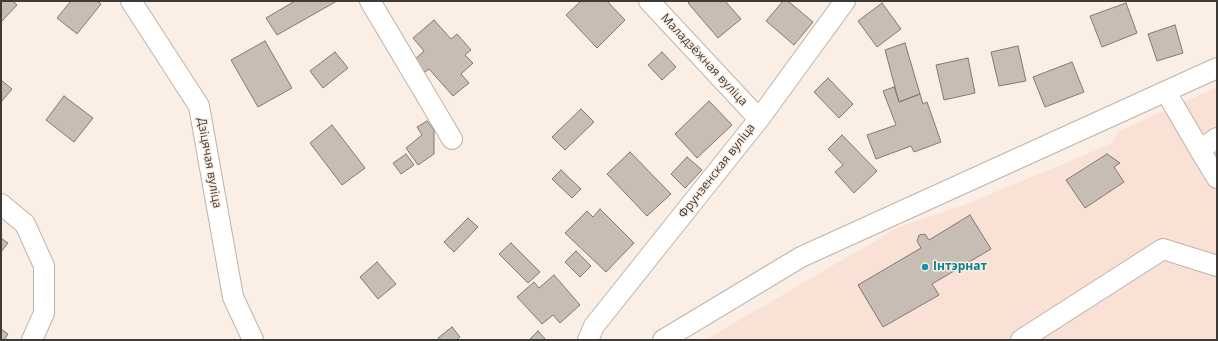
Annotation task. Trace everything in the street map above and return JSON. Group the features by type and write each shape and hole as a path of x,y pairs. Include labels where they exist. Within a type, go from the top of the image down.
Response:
{"street":[{"name":"Дзіцячая вуліца","path":"131,1 199,106 233,297 253,340"},
{"path":"370,1 452,139"},
{"name":"Маладзёжная вуліца","path":"649,1 759,118"},
{"name":"Фрунзенская вуліца","path":"588,340 594,326 759,118 845,1"},
{"path":"663,340 801,257 1217,68"},
{"path":"1166,92 1217,178"},
{"path":"1200,150 1217,138"},
{"path":"1,204 25,224 44,266 44,313 32,340"},
{"path":"1021,340 1163,249 1217,266"}],"shaded area":[{"path":"1217,87 1217,340 705,340 899,227 967,204 1111,144 1119,131"}],"building":[{"path":"1,1 13,1 17,5 1,22"},
{"path":"71,1 97,1 101,4 77,34 57,18"},
{"path":"295,1 337,1 277,35 266,18"},
{"path":"581,1 607,1 625,20 597,48 566,15"},
{"path":"691,1 725,1 741,19 718,38 688,3"},
{"path":"783,1 788,1 813,22 794,45 766,21"},
{"path":"882,3 901,29 877,47 858,21"},
{"path":"1126,3 1137,33 1102,47 1090,16"},
{"path":"434,20 451,39 457,34 471,50 465,55 473,63 461,74 469,83 453,96 429,69 425,72 414,60 424,51 413,38"},
{"path":"1175,25 1183,53 1157,61 1148,34"},
{"path":"265,41 292,88 258,107 231,60"},
{"path":"905,43 920,94 899,102 885,50"},
{"path":"1018,46 1026,81 999,86 991,52"},
{"path":"335,52 348,68 323,88 310,71"},
{"path":"662,52 676,67 662,80 648,65"},
{"path":"968,58 975,93 944,100 936,65"},
{"path":"1072,62 1084,92 1045,107 1033,77"},
{"path":"828,78 853,104 839,118 814,92"},
{"path":"1,80 12,89 1,102"},
{"path":"894,87 899,102 920,94 923,104 927,102 941,142 914,152 911,146 876,159 867,135 896,125 883,91"},
{"path":"64,96 93,118 74,142 46,120"},
{"path":"709,101 732,125 697,158 675,134"},
{"path":"581,109 594,122 565,150 552,137"},
{"path":"427,121 434,130 434,154 418,165 406,148 422,135 417,127"},
{"path":"332,125 365,168 342,185 310,143"},
{"path":"842,135 877,171 854,193 835,172 843,165 828,149"},
{"path":"630,152 671,194 647,216 607,174"},
{"path":"406,154 414,165 401,174 393,163"},
{"path":"1107,154 1120,163 1114,167 1124,182 1085,208 1066,180"},
{"path":"687,157 702,170 685,188 671,174"},
{"path":"561,170 581,189 572,198 552,179"},
{"path":"600,209 634,243 606,272 565,233 587,211 593,217"},
{"name":"Інтэрнат","path":"970,215 991,249 932,284 939,295 883,327 858,285 921,248 917,241 919,235 925,234 929,240"},
{"path":"468,218 478,227 454,252 444,242"},
{"path":"1,238 8,243 1,252"},
{"path":"511,243 540,272 528,283 499,254"},
{"path":"576,251 591,266 580,277 565,262"},
{"path":"377,262 396,284 378,299 360,277"},
{"path":"554,275 580,305 560,323 553,315 542,324 517,297 534,282 539,288"},
{"path":"452,327 460,337 456,340 440,340 438,338"},
{"path":"1,329 8,334 4,340 1,340"},
{"path":"538,331 546,340 529,340"}],"place":[{"name":"Інтэрнат","path":"925,267"}]}
